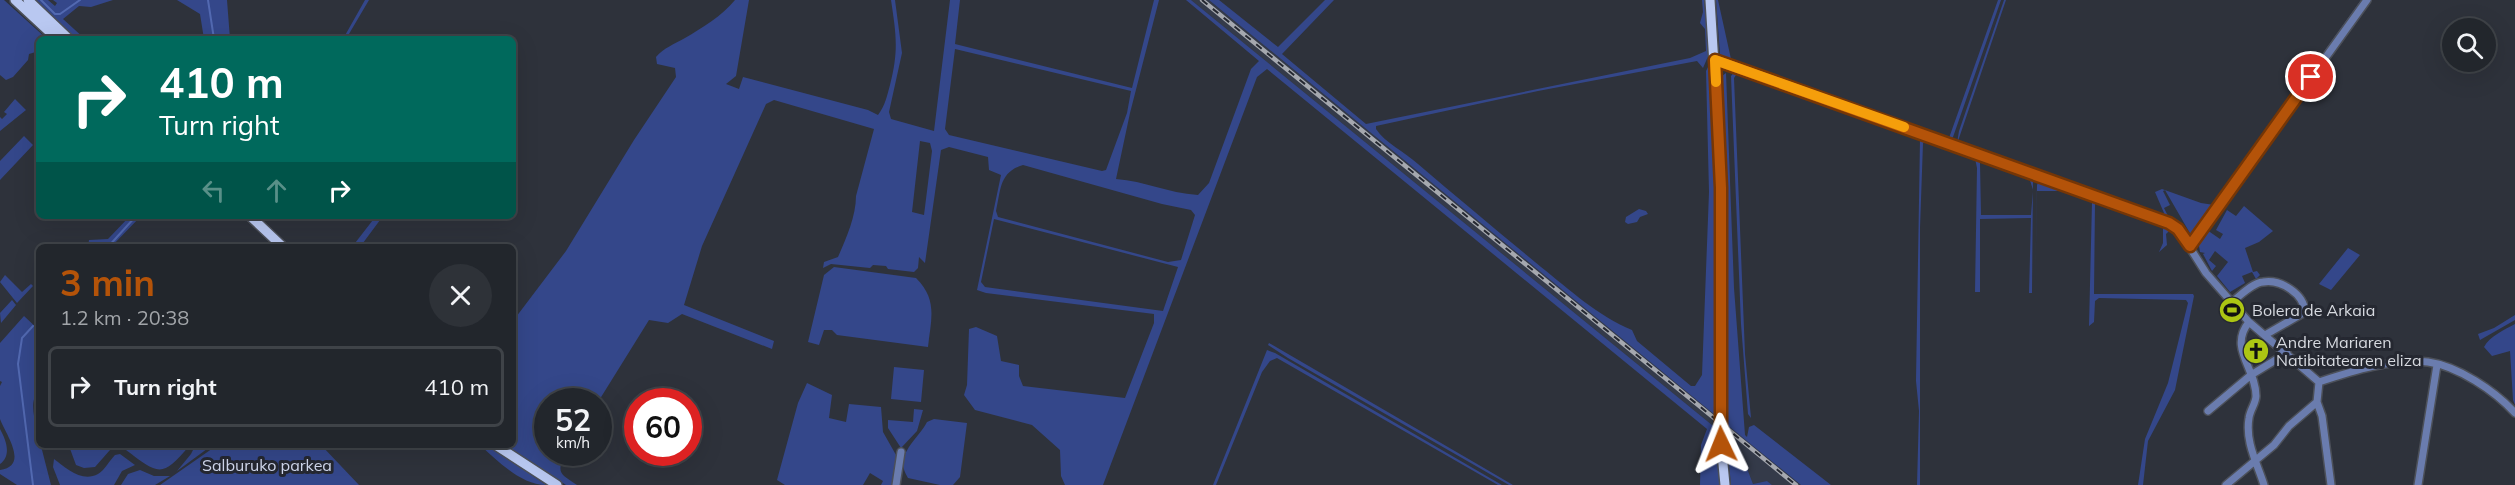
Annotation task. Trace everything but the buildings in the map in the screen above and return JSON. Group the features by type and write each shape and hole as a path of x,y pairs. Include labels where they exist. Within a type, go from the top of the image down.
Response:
{"main road":[{"path":"15,0 54,36"},
{"path":"28,0 66,36"},
{"path":"1710,0 1721,188 1720,404 1725,485"},
{"path":"253,219 280,244"},
{"path":"500,448 557,485"}],"street":[{"path":"2190,246 2367,0"},
{"path":"1715,60 2169,223 2178,229 2206,273 2249,322 2319,382"},
{"path":"2232,302 2253,286 2263,282 2278,283 2300,297 2305,312 2265,335"},
{"path":"2249,322 2241,331 2241,350 2251,375 2256,398 2249,418 2249,437 2254,463 2264,485"},
{"path":"2208,411 2251,375 2287,353"},
{"path":"2319,382 2350,372 2398,363 2428,362 2449,368 2483,387 2515,413"},
{"path":"2418,485 2437,365"},
{"path":"2319,382 2317,402 2322,416 2331,485"},
{"path":"2226,485 2274,445 2289,426 2317,402"},
{"path":"896,485 901,452"}],"shaded area":[{"path":"1191,0 1209,0 1801,485 1772,485 1767,481 1753,484 1740,450 1712,425"}],"green space":[{"path":"0,0 4,0 44,36 36,36 36,52 29,54 28,60 13,77 6,80 0,75"},
{"path":"34,0 48,0 55,6 57,3 53,0 113,0 91,7 79,6 63,19 82,36 73,36"},
{"path":"177,0 227,0 230,36 204,36 200,14"},
{"path":"365,0 369,0 348,36 345,36"},
{"path":"735,0 749,0 736,76 726,84 739,89 743,77 868,110 878,115 887,97 895,62 895,33 891,0 895,0 902,53 889,112 891,119 934,131 950,0 960,0 955,44 1132,88 1154,0 1159,0 1130,113 1116,179 1198,195 1209,183 1251,69 1259,61 1186,0 1191,0 1712,425 1740,450 1753,484 1767,481 1772,485 1731,485 1727,444 1716,437 1720,485 1700,485 1701,445 1707,429 1267,69 1257,77 1103,485 1065,485 1061,476 1060,450 1032,425 975,410 964,395 967,385 969,329 976,327 997,336 1001,361 1019,365 1019,376 1023,386 1125,398 1154,323 1154,314 977,290 1001,175 989,170 988,157 949,147 941,150 925,263 919,257 918,268 914,272 873,265 870,268 831,264 823,268 824,262 838,257 847,235 874,129 774,100 766,104 702,246 684,305 774,341 772,349 682,314 668,323 649,320 607,388 534,388 534,464 509,448 516,448 516,317 566,251 634,140 676,77 675,68 657,64 656,57 712,21","holes":["955,49 1131,91 1127,113 1106,170 1102,171 949,135 945,129","920,141 930,143 932,151 924,215 912,212","1023,165 1191,210 1195,215 1181,260 1168,262 998,217 996,211 1005,177 1009,172","994,219 1178,267 1163,311 985,287 981,282"]},
{"path":"1209,0 1219,0 1278,47 1325,0 1334,0 1282,54 1366,124 1690,58 1706,51 1705,29 1700,23 1703,12 1702,0 1704,0 1709,54 1703,68 1697,61 1538,91 1376,126 1376,129 1385,139 1574,293 1596,310 1632,330 1637,341 1691,386 1695,386 1702,375 1709,192 1706,71 1709,65 1714,133 1715,415"},
{"path":"1716,0 1718,0 1731,59 1949,138 1998,0 2001,0 1953,137 1948,141 1727,60 1720,54"},
{"path":"2004,0 2006,0 1958,141 2160,216 2164,213 2155,192 2165,190 2163,191 2170,205 2164,208 2170,220 1957,143 1959,131"},
{"path":"2361,0 2365,0 2195,237 2191,235 2165,190 2201,203 2214,205"},
{"path":"2372,0 2207,230 2220,239 2223,234 2216,230 2227,210 2236,216 2244,206 2273,231 2259,242 2245,248 2253,272 2257,271 2260,275 2256,279 2252,272 2242,276 2245,283 2230,292 2217,276 2228,262 2215,251 2209,260 2216,266 2212,271 2203,254 2205,253 2200,252 2198,240"},
{"path":"1736,70 2033,177 2033,190 2029,177 1982,161 1980,163 1981,215 2031,215 2033,192 2032,293 2029,293 2031,218 1980,219 1980,292 1975,292 1977,168 1975,158 1930,141 1923,143 1920,228 1920,485 1917,485 1919,411 1916,381 1920,139 1740,73 1734,78 1745,354 1751,418 1748,414 1741,324 1731,76"},
{"path":"1726,73 1734,288 1745,435 1747,437 1749,427 1754,425 1831,485 1801,485 1726,424 1726,212 1722,76"},
{"path":"15,99 26,110 0,131 0,117 2,119 7,114 4,112"},
{"path":"24,136 33,145 0,180 0,161"},
{"path":"2040,179 2172,228 2166,234 2167,245 2159,252 2163,243 2163,226 2095,203 2094,294 2193,294 2194,296 2175,390 2148,441 2143,485 2138,485 2145,439 2168,383 2188,303 2186,300 2099,298 2095,301 2094,322 2089,326 2092,202 2066,191 2037,191 2035,296 2037,185"},
{"path":"1639,209 1648,214 1640,217 1637,222 1628,224 1625,222 1626,217"},
{"path":"127,219 138,219 114,244 88,244 89,240 108,239"},
{"path":"374,219 381,219 362,244 354,244"},
{"path":"2348,248 2360,255 2331,290 2319,284"},
{"path":"834,267 916,278 928,294 930,302 928,347 837,335 832,330 824,330 819,345 808,342 824,275"},
{"path":"5,275 22,292 31,284 33,286 17,303 0,282"},
{"path":"12,300 16,305 1,323 0,313"},
{"path":"2515,315 2515,320 2480,340 2478,334 2494,328"},
{"path":"24,316 36,327 36,394 33,409 36,448 42,448 51,485 17,485 0,474 0,470 9,467 15,456 0,419 2,382 0,381 0,343"},
{"path":"2515,324 2515,405 2510,351 2492,356 2484,347 2494,336"},
{"path":"1269,343 1513,485 1509,485 1288,358 1268,345"},
{"path":"1267,350 1502,485 1498,485 1277,358 1270,361 1262,372 1216,485 1213,485"},
{"path":"894,367 924,370 921,402 891,399"},
{"path":"807,383 832,395 829,418 846,422 849,404 881,407 883,432 896,455 893,485 881,485 883,481 870,473 863,485 785,485 777,480 798,403"},
{"path":"914,409 923,410 917,431 901,448 888,428 888,420 913,422"},
{"path":"934,419 967,423 960,477 953,485 940,485 908,478 904,470 903,462 908,449 927,422"},
{"path":"0,429 7,452 0,464"},
{"path":"70,448 110,448 95,467 84,468 76,465"},
{"path":"126,448 187,448 172,464 159,469 146,464"},
{"path":"194,448 208,448 177,471"},
{"name":"Salburuko parkea","path":"213,448 324,448 359,485 160,485"},
{"path":"483,448 492,448 546,485 519,477"},
{"path":"120,454 135,465 122,471 114,485 60,485 53,467 54,459 80,476 92,476 103,470 115,455"},
{"path":"537,466 561,466 563,475 577,485 566,485"},
{"path":"140,470 154,476 170,476 155,485 121,485 128,474"}],"waterway":[{"path":"41,0 55,14 60,14 80,0"},
{"path":"208,0 214,36"},
{"path":"111,244 133,219"},
{"path":"33,326 22,338 18,364 33,485"}],"railway":[{"path":"1202,0 1796,485"}],"slow traffic":[{"path":"1716,82 1715,60 1904,127"}],"place":[{"name":"Bolera de Arkaia","path":"2232,310"},
{"name":"Andre Mariaren Natibitatearen eliza","path":"2256,351"}],"route":[{"path":"1721,444 1721,188 1715,60 2169,223 2178,229 2190,246 2311,77"}]}
